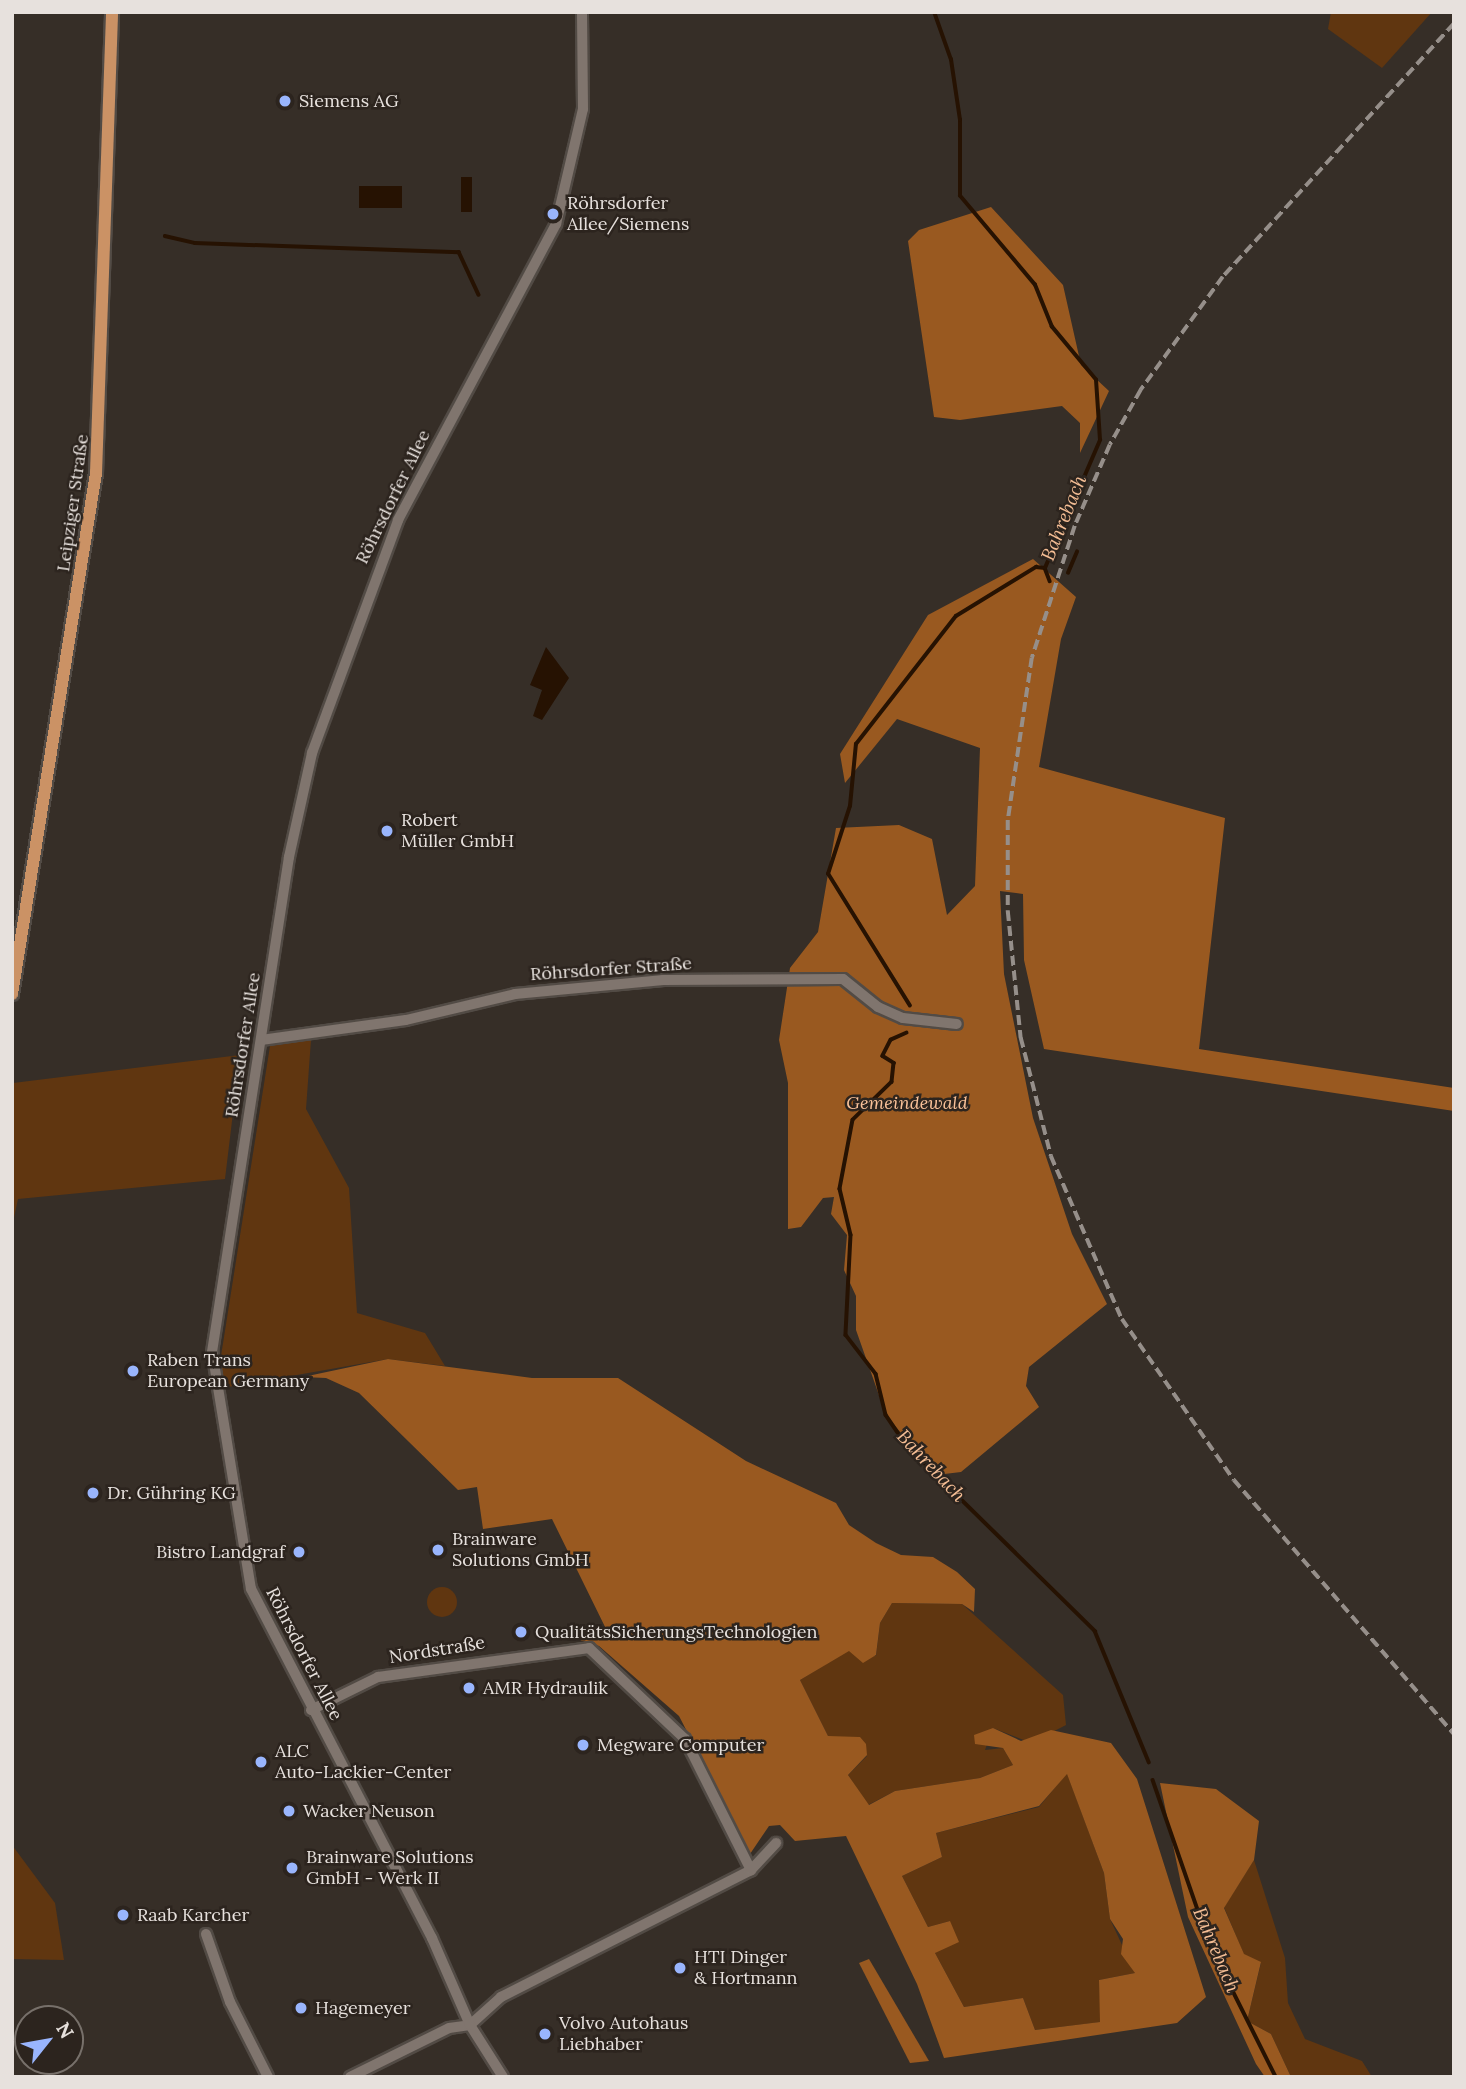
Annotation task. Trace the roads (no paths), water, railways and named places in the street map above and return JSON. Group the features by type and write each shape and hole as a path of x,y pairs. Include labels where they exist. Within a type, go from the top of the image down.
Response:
{"main road":[{"name":"Leipziger Straße","path":"12,994 101,428 112,12"}],"street":[{"name":"Röhrsdorfer Allee","path":"503,2077 470,2025 251,1589 212,1375 298,811 329,695 398,520 556,224 583,109 582,12"},
{"name":"Röhrsdorfer Straße","path":"261,1040 406,1020 515,994 676,980 843,979 878,1007 904,1018 957,1024"},
{"name":"Nordstraße","path":"312,1710 378,1676 589,1648 685,1739 751,1870"},
{"path":"350,2077 449,2028 470,2025 500,1997 751,1870 776,1843"},
{"path":"206,1934 230,2002 268,2077"}],"waterway":[{"name":"Bahrebach","path":"910,1006 828,874 850,806 856,744 956,616 1036,567 1045,568 1100,440 1096,380 1052,327 1035,285 960,196 960,120 951,60 934,12"},
{"path":"165,236 195,243 459,252 479,295"},
{"path":"1068,573 1077,552"},
{"path":"1045,568 1050,581"},
{"name":"Bahrebach","path":"907,1033 891,1040 883,1056 894,1063 892,1082 853,1120 840,1189 851,1235 846,1335 876,1374 886,1415 907,1446 1095,1631 1149,1762"},
{"name":"Bahrebach","path":"1153,1780 1210,1945 1276,2077"}],"railway":[{"path":"1454,24 1223,277 1141,390 1110,445 1075,526 1032,658 1008,820 1008,911 1021,1038 1051,1156 1122,1319 1234,1480 1454,1734"}],"place":[{"name":"Siemens AG","path":"285,101"},
{"name":"Röhrsdorfer Allee/Siemens","path":"553,214"},
{"name":"Robert Müller GmbH","path":"387,831"},
{"name":"Raben Trans European Germany","path":"133,1371"},
{"name":"Dr. Gühring KG","path":"93,1493"},
{"name":"Brainware Solutions GmbH","path":"438,1550"},
{"name":"Bistro Landgraf","path":"299,1552"},
{"name":"QualitätsSicherungsTechnologien","path":"521,1632"},
{"name":"AMR Hydraulik","path":"469,1688"},
{"name":"Megware Computer","path":"583,1745"},
{"name":"ALC Auto-Lackier-Center","path":"261,1762"},
{"name":"Wacker Neuson","path":"289,1811"},
{"name":"Brainware Solutions GmbH - Werk II","path":"292,1868"},
{"name":"Raab Karcher","path":"123,1915"},
{"name":"HTI Dinger & Hortmann","path":"680,1968"},
{"name":"Hagemeyer","path":"301,2008"},
{"name":"Volvo Autohaus Liebhaber","path":"545,2034"}],"park label":[{"name":"Gemeindewald","path":"907,1103"}]}
